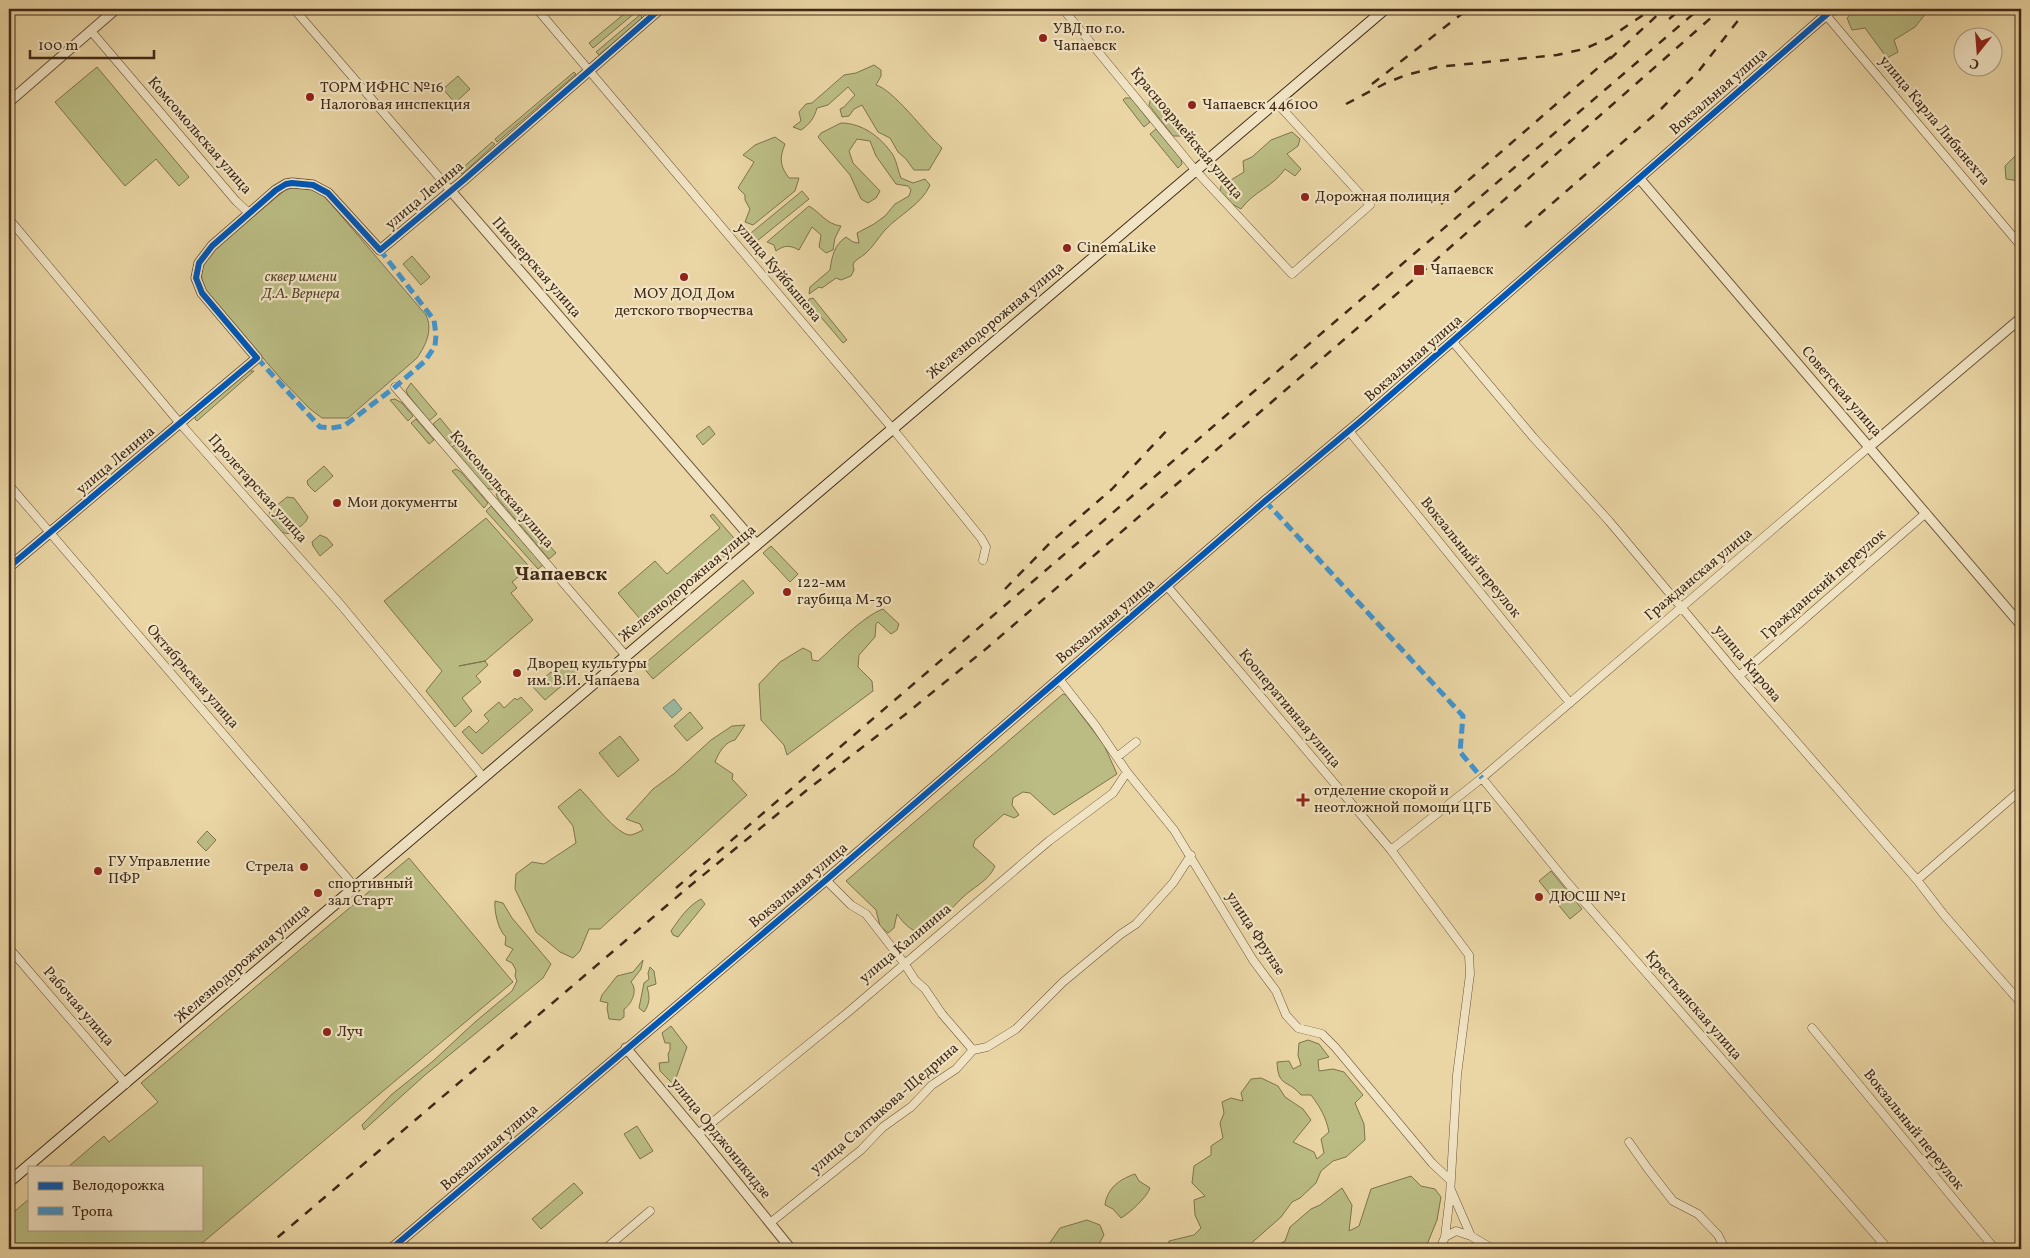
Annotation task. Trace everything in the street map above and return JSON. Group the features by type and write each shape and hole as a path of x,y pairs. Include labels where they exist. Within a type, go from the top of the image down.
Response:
{"main road":[{"name":"Железнодорожная улица","path":"28,1166 1386,9"},
{"name":"Железнодорожная улица","path":"9,1182 28,1166"}],"street":[{"path":"9,102 116,9"},
{"name":"Пионерская улица","path":"294,9 757,545"},
{"name":"улица Куйбышева","path":"537,9 893,429 981,538 986,547 982,560"},
{"name":"улица Ленина","path":"9,567 257,358 202,292 196,278 199,263 205,254 249,213 286,184 292,182 313,185 328,193 380,250 451,191 660,9"},
{"name":"Красноармейская улица","path":"1063,9 1196,171 1292,274 1370,205 1276,102"},
{"name":"Вокзальная улица","path":"391,1249 826,880 1059,678 1349,432 1829,12"},
{"name":"улица Карла Либкнехта","path":"1829,12 2021,246"},
{"name":"Комсомольская улица","path":"91,31 236,201 249,213"},
{"name":"Советская улица","path":"1639,178 2021,625"},
{"name":"Пролетарская улица","path":"9,219 181,424 341,605 484,778"},
{"name":"Гражданская улица","path":"1391,850 1482,778 2021,318"},
{"name":"улица Кирова","path":"1453,342 1609,521 1739,676 1917,880 1944,915 2021,1003"},
{"name":"Комсомольская улица","path":"395,387 626,656"},
{"name":"Вокзальный переулок","path":"1349,432 1570,703"},
{"name":"Октябрьская улица","path":"9,485 355,887"},
{"name":"Гражданский переулок","path":"1739,676 1926,514"},
{"name":"Кооперативная улица","path":"1167,586 1391,850 1469,955 1470,974 1457,1075 1445,1237 1440,1249"},
{"name":"улица Фрунзе","path":"1059,678 1095,724 1127,772 1174,830 1191,855 1240,939 1276,991 1286,1015 1298,1028 1322,1034 1336,1047 1450,1184"},
{"path":"1118,758 1136,742"},
{"name":"улица Калинина","path":"698,1134 1049,841 1113,793 1127,772"},
{"name":"Крестьянская улица","path":"1482,778 1566,881 1888,1249"},
{"path":"1917,880 2021,790"},
{"name":"улица Салтыкова-Щедрина","path":"770,1223 861,1150 882,1127 911,1108 932,1085 956,1069 973,1050 987,1047 1016,1029 1063,982 1121,934 1136,924 1174,883 1191,855"},
{"path":"826,880 851,905 866,914 915,980 926,989 942,1014 973,1050"},
{"name":"Рабочая улица","path":"9,948 126,1084"},
{"name":"Вокзальный переулок","path":"1812,1028 1995,1249"},
{"name":"улица Орджоникидзе","path":"626,1048 791,1249"},
{"path":"1629,1142 1674,1201 1698,1214 1718,1235 1725,1249"},
{"path":"1450,1184 1471,1236"},
{"path":"605,1249 650,1211"},
{"path":"1445,1237 1456,1231 1471,1236 1493,1249"}],"green space":[{"path":"630,9 634,9 636,12 593,48 589,43"},
{"path":"1856,9 1933,9 1927,12 1915,27 1894,40 1898,52 1887,58 1865,28 1852,30 1847,18"},
{"path":"641,14 642,19 599,55 596,52"},
{"path":"874,65 881,70 881,76 876,85 892,95 942,148 929,170 914,170 898,152 890,138 878,132 862,105 854,109 849,116 842,117 840,109 855,95 848,87 828,105 817,108 815,115 804,128 801,130 793,127 801,121 799,112 806,104 812,103 844,75 856,73"},
{"path":"97,67 189,177 179,186 156,159 125,186 55,102"},
{"path":"574,72 576,74 497,142 495,139"},
{"path":"458,76 470,89 455,103 443,89"},
{"path":"1131,98 1150,122 1144,127 1123,100"},
{"path":"1151,98 1182,136 1173,136 1149,105"},
{"path":"841,123 864,128 883,142 896,161 901,178 913,183 925,179 930,185 922,198 885,230 868,251 854,262 854,270 851,276 841,280 836,278 809,294 810,287 830,270 834,251 842,240 846,237 853,242 859,243 857,233 885,216 895,204 909,196 911,190 908,186 896,184 876,156 870,141 857,139 849,151 853,163 880,191 876,198 868,203 861,199 850,175 818,137 821,133"},
{"path":"1156,129 1181,159 1182,164 1178,168 1150,134"},
{"path":"1292,132 1300,139 1298,146 1287,154 1301,169 1295,176 1285,169 1241,209 1232,204 1220,191 1221,186 1244,172 1243,161 1252,157 1271,140"},
{"path":"775,137 785,144 781,162 786,174 789,178 799,178 795,191 753,225 745,222 750,209 745,200 745,195 738,188 754,162 743,155 755,145"},
{"path":"492,142 495,144 462,174 459,171"},
{"path":"2021,150 2021,178 2019,181 2006,179 2005,166"},
{"name":"сквер имени Д.А. Вернера","path":"295,187 312,189 326,198 426,315 428,321 429,332 417,358 348,418 322,418 310,409 281,379 206,291 202,282 202,269 207,256 285,190"},
{"path":"802,191 809,199 757,241 751,233"},
{"path":"809,206 827,221 841,226 835,238 833,250 826,253 819,247 821,235 812,227 799,250 787,246 776,251 774,245 767,242"},
{"path":"412,256 430,277 421,285 403,264"},
{"path":"813,298 847,340 843,343 808,302 809,299"},
{"path":"248,371 254,371 197,421 195,419 195,416"},
{"path":"411,383 437,414 429,421 408,395 406,390"},
{"path":"395,399 402,403 413,416 408,421 390,400"},
{"path":"440,418 456,438 449,444 433,424"},
{"path":"416,419 434,440 429,444 411,423"},
{"path":"709,426 715,434 703,445 696,436"},
{"path":"460,441 499,485 494,490 486,488 452,447"},
{"path":"324,466 333,476 315,492 308,485 307,481"},
{"path":"456,469 461,472 488,503 484,508 452,471"},
{"path":"501,490 556,553 549,559 498,499 496,494"},
{"path":"287,497 294,498 308,517 302,525 288,534 278,528 269,517 270,511"},
{"path":"491,506 543,565 538,569 486,511"},
{"path":"713,514 739,544 678,597 672,591 665,598 668,602 662,607 664,609 642,628 637,622 640,619 618,593 655,561 667,574 720,528 710,516"},
{"path":"486,518 535,573 529,578 524,572 512,582 517,588 511,593 533,620 485,661 488,665 476,676 481,682 462,698 472,711 455,727 426,691 442,671 384,601"},
{"path":"320,535 327,538 333,545 320,556 312,542"},
{"path":"771,546 798,574 790,582 763,553"},
{"path":"743,580 754,593 653,679 642,666"},
{"path":"883,609 899,624 897,630 891,634 878,622 876,624 875,637 859,655 858,667 872,681 873,691 787,755 784,745 761,720 759,684 780,662 803,648 811,652 812,660 818,661 858,625"},
{"path":"567,659 578,672 545,700 533,687 551,672 554,674 563,666 561,663"},
{"path":"1063,694 1066,695 1104,745 1117,774 1054,815 1030,793 1023,792 1013,798 1012,805 1019,815 1014,818 1004,814 975,840 973,846 995,866 989,876 922,934 914,931 897,914 894,928 888,933 880,926 876,910 846,881"},
{"path":"521,697 533,710 482,754 462,732 469,726 476,733 489,721 484,715 499,702 504,708 515,698 517,700"},
{"path":"690,712 703,728 687,741 674,726"},
{"path":"745,725 735,740 723,748 715,762 733,774 732,779 747,795 600,929 589,929 580,951 573,958 560,952 536,932 515,889 516,874 532,862 544,864 576,843 573,826 558,807 580,789 619,830 631,835 637,833 643,830 640,824 626,819 653,789 675,773 711,740 732,726"},
{"path":"620,736 639,760 618,777 599,753"},
{"path":"207,831 216,840 206,851 197,842"},
{"name":"Луч","path":"409,858 513,982 195,1249 9,1249 9,1216 28,1200 28,1230 202,1230 202,1166 69,1166 104,1136 109,1142 158,1102 141,1083"},
{"path":"1551,871 1582,909 1570,919 1539,881"},
{"path":"701,899 705,904 678,937 673,935 671,931 681,917 692,905"},
{"path":"495,901 503,903 512,918 551,964 543,978 425,1075 364,1130 362,1125 391,1095 432,1062 512,991 517,981 515,976 516,970 512,963 506,960 513,949 505,945 506,937 497,920"},
{"path":"643,960 641,969 631,982 634,993 632,1000 624,1009 624,1017 620,1020 609,1019 608,1003 600,1001 602,995 617,976 633,972"},
{"path":"650,967 654,971 656,984 647,987 649,1000 644,1012 639,1008 644,983 649,979"},
{"path":"671,1026 687,1047 675,1081 672,1083 660,1071 659,1063 669,1062 670,1043 665,1043 662,1033"},
{"path":"1308,1040 1319,1044 1329,1057 1318,1060 1319,1071 1333,1069 1344,1072 1363,1095 1355,1103 1364,1124 1365,1140 1346,1157 1333,1161 1321,1171 1316,1183 1300,1198 1292,1202 1281,1217 1247,1247 1242,1249 1168,1249 1169,1241 1194,1235 1201,1228 1195,1215 1194,1200 1205,1196 1192,1183 1194,1166 1211,1155 1211,1146 1223,1138 1220,1123 1224,1113 1222,1102 1231,1098 1243,1101 1241,1093 1251,1079 1261,1078 1278,1086 1285,1097 1303,1109 1311,1120 1293,1142 1314,1152 1317,1159 1324,1153 1321,1139 1329,1132 1320,1108 1311,1095 1301,1095 1284,1082 1279,1076 1278,1070 1277,1062 1289,1061 1293,1069 1301,1065 1298,1055 1299,1043"},
{"path":"637,1126 653,1151 640,1159 624,1134"},
{"path":"1135,1174 1139,1181 1150,1188 1138,1204 1121,1218 1113,1209 1105,1205 1106,1199 1115,1185"},
{"path":"1411,1176 1421,1186 1435,1189 1441,1197 1437,1220 1426,1247 1423,1249 1271,1249 1285,1241 1290,1227 1311,1209 1320,1205 1342,1188 1352,1205 1349,1231 1359,1226 1371,1189"},
{"path":"574,1183 583,1193 541,1229 532,1219"},
{"path":"1087,1220 1100,1225 1104,1235 1096,1249 1037,1249 1042,1244 1049,1244 1060,1228"}],"shaded area":[{"path":"674,699 682,709 672,718 663,708"}],"railway":[{"path":"1372,84 1468,9"},
{"path":"1346,104 1386,83 1406,75 1437,67 1557,55 1584,49 1609,38 1652,9"},
{"path":"1610,59 1664,9"},
{"path":"1669,19 1681,9"},
{"path":"676,888 1699,9"},
{"path":"264,1249 685,890 807,790 987,648 1421,273 1721,9"},
{"path":"1525,227 1661,109 1698,72 1747,9"},
{"path":"1441,204 1614,54"},
{"path":"1005,589 1052,541 1112,489 1171,426"}],"marked path":[{"path":"257,358 320,427 331,428 344,426 395,387 425,361 435,346 434,320 380,250"},
{"path":"1265,501 1463,716 1460,752 1482,778"}],"cycle path":[{"path":"9,567 257,358 202,293 196,278 199,263 212,246 276,190 292,183 313,185 328,193 380,250 465,179 660,9"},
{"path":"391,1249 826,880 1265,501 1363,419 1833,9"}],"place":[{"name":"УВД по г.о. Чапаевск","path":"1043,38"},
{"name":"ТОРМ ИФНС №16 Налоговая инспекция","path":"310,97"},
{"name":"Чапаевск 446100","path":"1192,105"},
{"name":"Дорожная полиция","path":"1305,197"},
{"name":"CinemaLike","path":"1067,248"},
{"name":"Чапаевск","path":"1419,270"},
{"name":"МОУ ДОД Дом детского творчества","path":"684,277"},
{"name":"Мои документы","path":"337,503"},
{"name":"122-мм гаубица М-30","path":"787,592"},
{"name":"Дворец культуры им. В.И. Чапаева","path":"517,673"},
{"name":"отделение скорой и неотложной помощи ЦГБ","path":"1303,800"},
{"name":"Стрела","path":"304,867"},
{"name":"ГУ Управление ПФР","path":"98,871"},
{"name":"спортивный зал Старт","path":"318,893"},
{"name":"ДЮСШ №1","path":"1539,897"},
{"name":"Луч","path":"327,1032"}],"district":[{"name":"Чапаевск","path":"561,575"}]}
